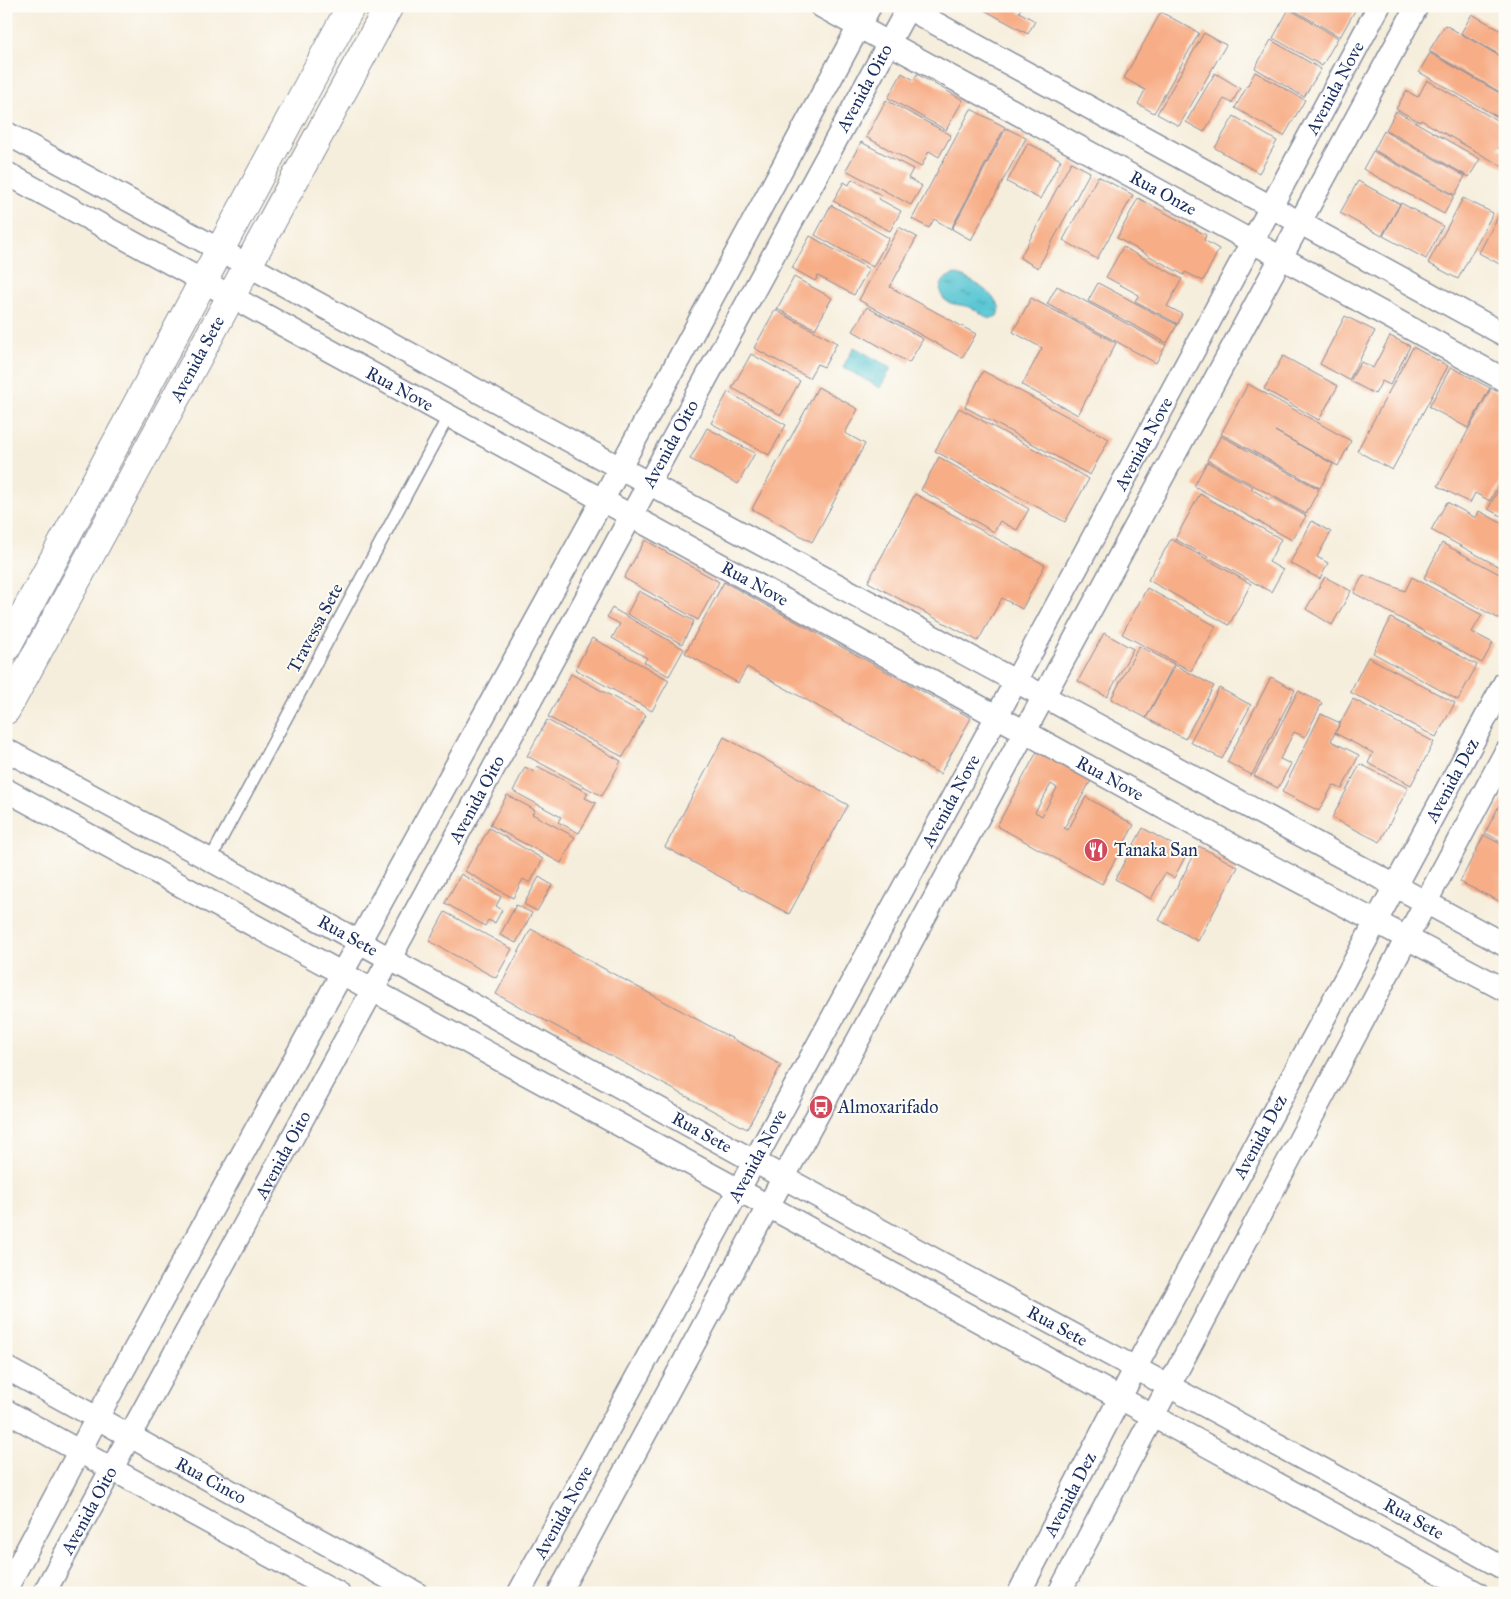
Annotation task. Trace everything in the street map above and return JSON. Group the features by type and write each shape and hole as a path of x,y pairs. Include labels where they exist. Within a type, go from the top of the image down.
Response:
{"street":[{"name":"Avenida Sete","path":"6,648 351,6"},
{"name":"Avenida Sete","path":"6,710 389,6"},
{"name":"Rua Onze","path":"821,6 1505,380"},
{"name":"Avenida Oito","path":"6,1589 359,941 603,499 870,6"},
{"name":"Avenida Nove","path":"519,1593 753,1160 1016,681 1379,6"},
{"name":"Avenida Nove","path":"559,1593 769,1206 1042,695 1418,6"},
{"name":"Avenida Oito","path":"44,1593 389,958 890,44 907,7"},
{"path":"907,7 1505,335"},
{"name":"Rua Nove","path":"6,133 619,468 1505,945"},
{"path":"29,185 48,156"},
{"name":"Rua Nove","path":"6,173 1023,731 1505,990"},
{"name":"Avenida Dez","path":"1019,1593 1122,1398 1136,1367 1505,682"},
{"name":"Rua Sete","path":"6,750 211,858 753,1160 1170,1385 1505,1569"},
{"name":"Avenida Dez","path":"1059,1593 1155,1416 1405,937 1505,754"},
{"name":"Rua Sete","path":"6,790 1477,1593"},
{"name":"Rua Cinco","path":"6,1368 416,1593"},
{"path":"6,1411 338,1593"},
{"path":"268,1555 286,1522"}],"lane":[{"name":"Travessa Sete","path":"211,858 449,415"}],"water":[{"path":"956,274 975,283 992,296 1000,308 997,316 989,319 978,311 966,306 952,304 945,300 940,291 942,284 949,276"},
{"path":"854,347 891,368 880,388 843,367"}],"building":[{"path":"977,6 1022,6 1019,12 1035,21 1028,34"},
{"path":"1291,6 1357,7 1340,37 1290,8"},
{"path":"1289,9 1338,38 1322,66 1273,38"},
{"path":"1161,12 1199,33 1154,113 1138,104 1145,90 1124,78"},
{"path":"1472,14 1505,33 1505,58 1461,33"},
{"path":"1445,25 1505,59 1505,95 1429,51"},
{"path":"1204,33 1226,45 1179,126 1157,114"},
{"path":"1271,40 1321,69 1304,97 1255,68"},
{"path":"1430,53 1505,96 1505,121 1419,72"},
{"path":"1255,72 1305,100 1284,136 1235,108"},
{"path":"902,73 914,80 917,74 963,100 946,130 888,98"},
{"path":"1215,73 1240,88 1232,103 1224,99 1204,132 1186,122"},
{"path":"1427,80 1505,125 1505,136 1498,148 1505,151 1505,168 1421,120 1420,122 1396,109 1406,91 1418,97"},
{"path":"886,100 951,135 939,157 929,151 921,167 866,137"},
{"path":"971,109 1005,127 951,229 934,219 929,228 912,219"},
{"path":"1396,111 1480,159 1469,177 1386,130"},
{"path":"1234,116 1277,141 1259,173 1215,148"},
{"path":"1006,128 1026,138 971,240 952,229"},
{"path":"1384,131 1465,176 1455,195 1374,150"},
{"path":"861,142 913,169 908,178 922,186 911,205 846,170"},
{"path":"1028,143 1061,160 1040,199 1007,182"},
{"path":"1373,151 1454,196 1444,214 1363,169"},
{"path":"1071,162 1090,172 1038,268 1020,258"},
{"path":"1098,176 1133,195 1097,259 1063,240"},
{"path":"852,179 881,195 879,199 901,211 890,231 833,201 844,182 849,185"},
{"path":"1358,181 1400,204 1382,236 1340,213"},
{"path":"1138,198 1206,235 1204,240 1219,249 1203,281 1185,272 1184,275 1117,238"},
{"path":"1463,198 1493,213 1458,279 1428,263"},
{"path":"1401,203 1443,226 1426,259 1383,236"},
{"path":"831,205 889,238 873,267 815,235"},
{"path":"1501,211 1505,213 1505,267 1479,253"},
{"path":"899,227 917,237 890,287 976,334 962,358 859,300"},
{"path":"810,236 869,269 854,295 818,276 815,281 792,268"},
{"path":"1123,247 1182,279 1167,306 1182,314 1178,324 1135,301 1139,295 1106,277"},
{"path":"794,277 832,298 815,329 777,309"},
{"path":"1098,283 1177,325 1167,343 1088,301"},
{"path":"1057,286 1166,345 1156,363 1047,304"},
{"path":"1031,298 1116,343 1078,415 1022,385 1042,348 1013,332"},
{"path":"867,307 923,339 909,363 853,331"},
{"path":"775,310 837,343 824,367 817,364 809,378 754,348"},
{"path":"1345,316 1375,331 1349,380 1320,364"},
{"path":"1390,336 1410,346 1390,385 1382,381 1375,394 1350,381 1361,362 1373,368"},
{"path":"1413,347 1448,366 1392,470 1357,451"},
{"path":"751,354 800,381 781,415 732,388"},
{"path":"1283,356 1338,386 1319,420 1264,389"},
{"path":"1451,367 1490,388 1468,428 1429,407"},
{"path":"983,371 1109,439 1090,475 965,407"},
{"path":"1248,384 1351,441 1338,466 1275,431 1333,464 1320,488 1221,434"},
{"path":"818,387 858,409 845,433 865,444 812,542 752,509"},
{"path":"1491,388 1505,396 1505,474 1490,501 1475,493 1470,503 1438,486"},
{"path":"728,392 786,425 769,455 711,423"},
{"path":"959,408 1089,479 1065,522 935,451"},
{"path":"707,428 755,453 738,484 690,459"},
{"path":"1221,436 1319,489 1306,514 1207,460"},
{"path":"939,457 1029,509 1017,530 1000,521 994,532 921,490"},
{"path":"1207,462 1253,487 1251,489 1270,500 1272,497 1306,516 1292,540 1194,486"},
{"path":"1502,483 1505,485 1505,518 1488,509"},
{"path":"915,494 1045,565 1022,609 1002,598 978,641 868,582"},
{"path":"1200,494 1281,539 1269,562 1283,570 1271,592 1175,539"},
{"path":"1447,502 1476,518 1479,511 1505,525 1505,570 1431,530"},
{"path":"1312,521 1331,532 1317,557 1328,563 1320,579 1290,563"},
{"path":"1171,539 1251,584 1229,625 1148,580"},
{"path":"645,540 719,582 698,620 624,578"},
{"path":"1442,543 1505,577 1503,621 1424,578"},
{"path":"1363,575 1405,591 1412,577 1482,615 1472,632 1493,643 1482,663 1354,593"},
{"path":"1325,577 1351,591 1332,625 1306,609"},
{"path":"724,582 971,718 940,774 747,667 738,683 685,653"},
{"path":"1147,588 1216,626 1191,671 1122,634"},
{"path":"639,591 694,621 682,644 627,614"},
{"path":"612,608 684,649 669,676 644,662 647,658 612,638 620,624 607,617"},
{"path":"1391,618 1477,665 1458,700 1373,653"},
{"path":"1104,633 1133,649 1107,697 1078,681"},
{"path":"592,638 669,680 652,711 575,669"},
{"path":"1139,646 1174,664 1146,718 1111,699"},
{"path":"1368,657 1455,703 1436,737 1350,692"},
{"path":"1175,665 1214,686 1185,739 1146,718"},
{"path":"571,674 646,715 623,757 548,717"},
{"path":"1271,677 1295,690 1252,775 1227,762"},
{"path":"1219,688 1251,705 1222,759 1190,742"},
{"path":"1298,691 1322,703 1305,737 1294,732 1280,759 1291,764 1278,788 1254,776"},
{"path":"1353,699 1434,742 1411,785 1368,763 1373,753 1335,733"},
{"path":"1321,714 1340,723 1331,741 1359,755 1342,789 1333,785 1319,811 1282,792"},
{"path":"547,720 621,761 602,796 527,756"},
{"path":"724,737 848,805 789,914 665,847"},
{"path":"1039,748 1093,777 1064,828 1068,830 1086,797 1134,825 1102,884 997,826","holes":["1051,784 1057,788 1042,816 1035,812"]},
{"path":"1360,764 1408,788 1380,842 1332,818"},
{"path":"537,766 588,793 585,798 596,803 579,833 558,822 561,817 513,791 525,767 534,772"},
{"path":"1505,794 1505,843 1485,833"},
{"path":"507,795 535,810 532,814 575,837 561,863 490,825"},
{"path":"489,828 543,859 530,883 523,879 513,898 465,871"},
{"path":"1143,828 1187,853 1174,878 1165,873 1151,899 1115,879"},
{"path":"1484,835 1505,846 1505,899 1503,903 1460,882"},
{"path":"1199,846 1238,867 1198,941 1159,920"},
{"path":"461,874 501,897 496,906 502,910 495,923 488,920 485,926 445,903"},
{"path":"539,877 552,885 537,911 524,904"},
{"path":"516,905 532,913 516,943 500,935"},
{"path":"445,912 512,949 496,978 429,941"},
{"path":"531,929 781,1065 747,1129 496,994"}],"place":[{"name":"Tanaka San","path":"1096,850"},
{"name":"Almoxarifado","path":"821,1107"}]}
